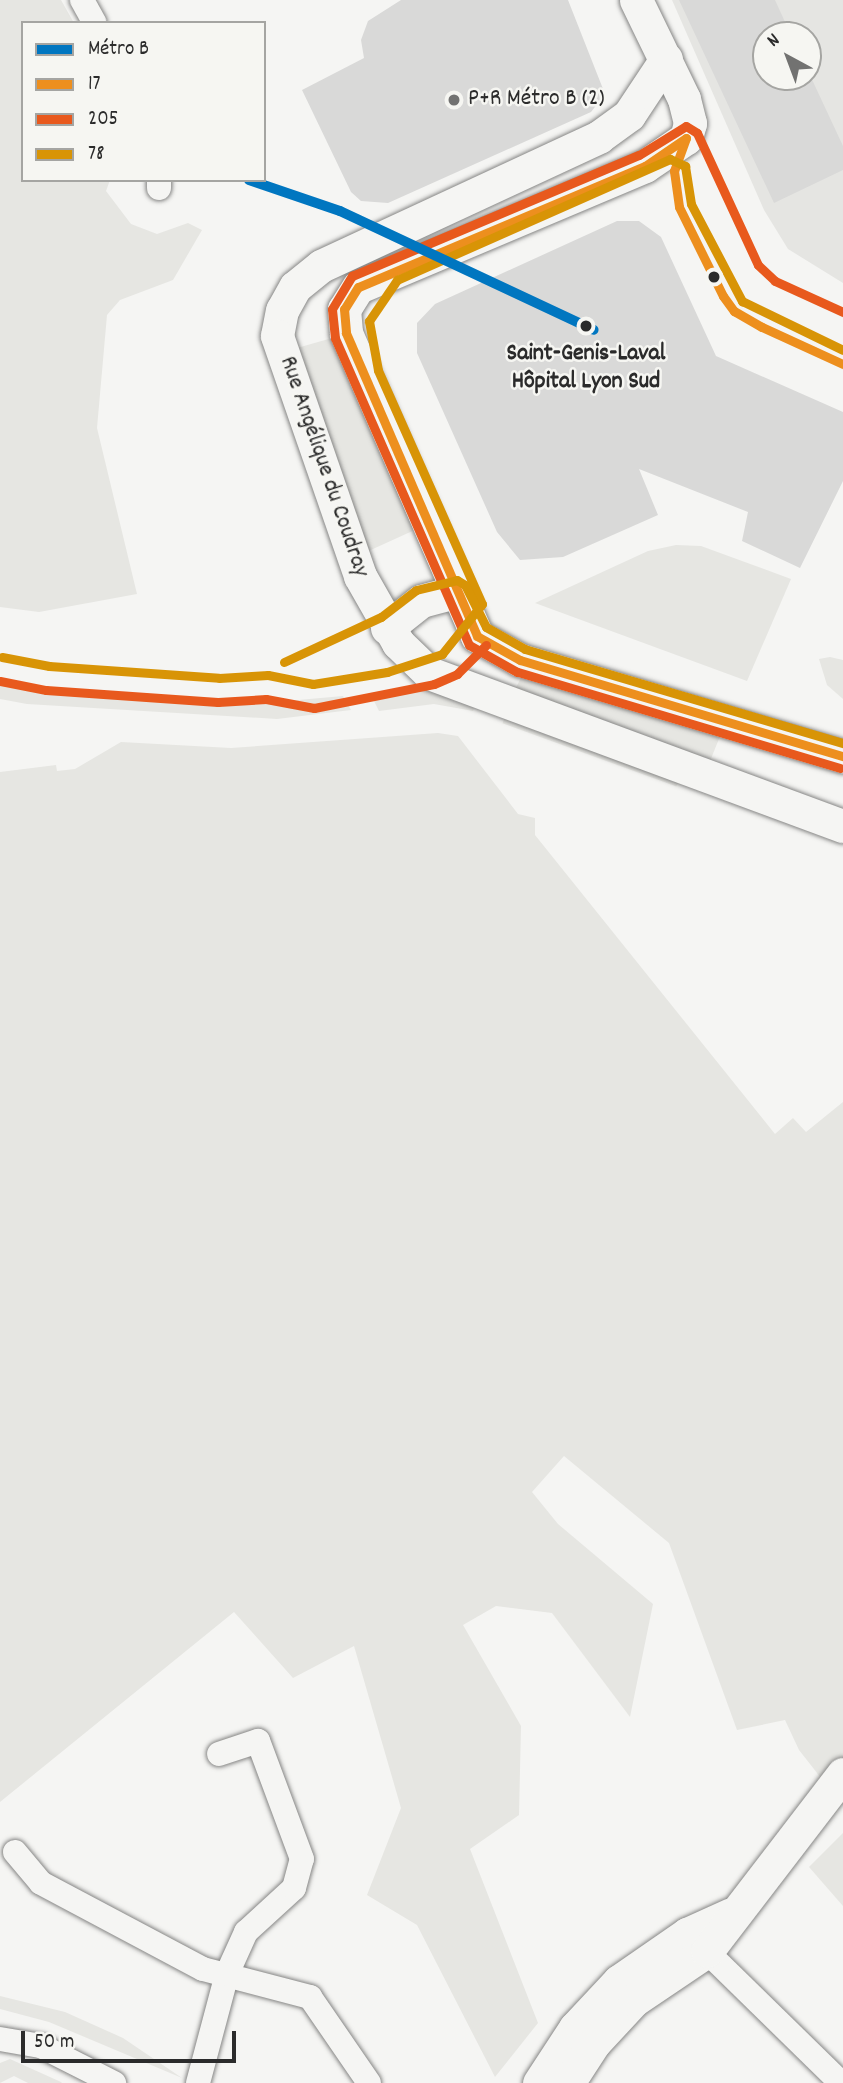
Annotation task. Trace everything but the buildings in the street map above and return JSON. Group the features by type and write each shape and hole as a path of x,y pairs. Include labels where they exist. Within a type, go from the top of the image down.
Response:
{"street":[{"path":"82,0 94,21"},
{"path":"636,0 684,99 690,123 686,138 645,166 358,288 344,309 346,333 455,592 477,636 520,660 843,756"},
{"name":"Rue Angélique du Coudray","path":"666,59 629,114 599,137 321,266 295,287 282,310 277,336 294,393 360,576 387,628 429,673 843,827"},
{"path":"387,628 421,601 455,592"},
{"path":"429,673 449,665 477,636"},
{"path":"198,2083 227,1974 246,1932 294,1888 302,1858 258,1741 219,1754"},
{"path":"568,2083 594,2043 634,2000 697,1942 734,1913 843,1774"},
{"path":"15,1852 41,1883 203,1969 310,1997 369,2083"},
{"path":"539,2083 575,2028 619,1981 697,1942"},
{"path":"697,1942 841,2083"},
{"path":"0,2039 41,2046 114,2083"}],"shaded area":[{"path":"0,0 61,0 73,21 21,21 21,182 109,182 106,191 131,224 157,234 188,223 202,230 173,280 120,300 107,315 97,428 137,594 39,612 0,607"},
{"path":"672,0 843,0 843,283 788,249 764,210"},
{"path":"332,338 419,528 362,554 297,348"},
{"path":"676,545 701,546 791,579 747,681 535,603 648,551"},
{"path":"830,657 843,660 843,699 827,685 819,659"},
{"path":"524,671 641,714 723,729 708,766 514,692"},
{"path":"0,685 265,703 343,696 351,710 277,719 27,704 0,699"},
{"path":"428,685 478,701 473,711 434,704 379,711 370,693"},
{"path":"507,711 681,774 676,786 503,723"},
{"path":"438,733 458,736 518,814 535,818 535,835 775,1134 793,1118 806,1132 843,1102 843,1806 799,1750 785,1720 737,1730 669,1543 564,1456 532,1492 558,1524 653,1604 630,1717 552,1613 496,1606 463,1625 521,1726 519,1815 470,1849 538,2023 495,2077 417,1925 367,1895 401,1808 354,1646 293,1678 234,1612 0,1802 0,772 56,765 57,771 75,769 121,742 231,748"},
{"path":"843,1833 843,1906 809,1867"},
{"path":"0,1996 65,2012 123,2038 182,2078 49,2022 0,2009"},
{"path":"10,2059 62,2083 28,2083 14,2076 0,2083 0,2063"}],"metro line":[{"name":"B","path":"255,182 340,211 594,330"}],"transit line":[{"name":"205","path":"840,768 517,672 469,645 335,338 332,309 352,276 639,155 686,126 697,133 758,265 775,281 843,312"},
{"name":"17","path":"686,138 645,166 358,287 344,309 346,333 477,636 520,660 843,756"},
{"name":"17","path":"686,138 674,171 679,207 723,296 734,311 762,327 843,364"},
{"name":"78","path":"2,657 49,666 219,678 268,675 313,684 387,672 442,654 482,604 378,370 369,321 397,280 670,159 685,166 691,204 742,301 843,350"},
{"name":"78","path":"284,662 381,617 416,590 457,580 465,585 486,627 525,649 843,743"},
{"name":"205","path":"0,681 46,690 218,702 266,699 314,708 434,684 457,674 486,645"}],"place":[{"name":"P+R Métro B (2)","path":"454,100"},
{"name":"Saint-Genis-Laval Hôpital Lyon Sud","path":"586,326"}]}
